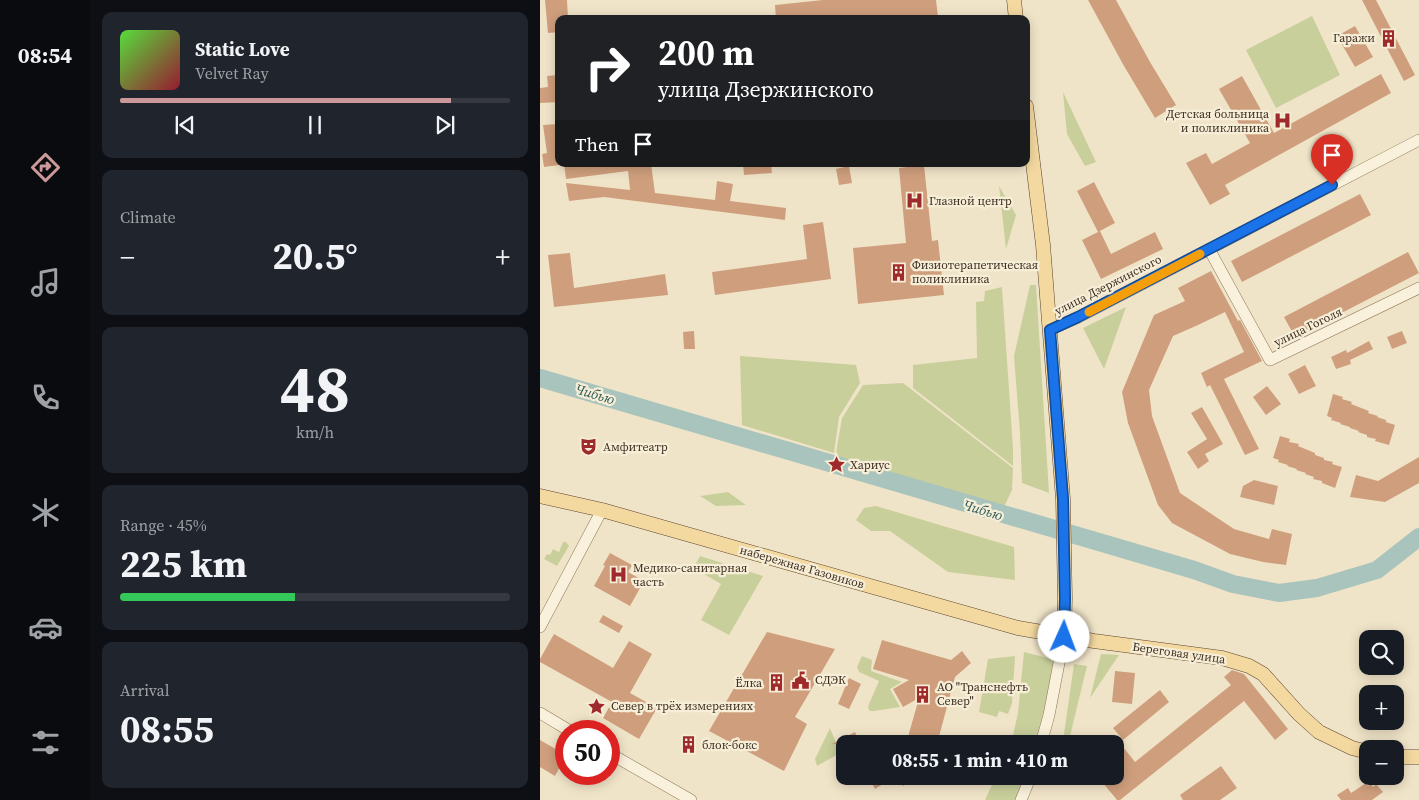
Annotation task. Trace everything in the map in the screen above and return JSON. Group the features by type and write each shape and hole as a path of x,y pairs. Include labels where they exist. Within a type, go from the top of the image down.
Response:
{"main road":[{"path":"1014,0 1016,15"},
{"path":"1030,139 1043,245 1062,504 1065,598 1064,637"},
{"name":"набережная Газовиков","path":"540,496 602,510 1018,628 1064,637"},
{"name":"Береговая улица","path":"1064,637 1222,658 1249,666 1263,674 1299,714 1319,732 1359,750"},
{"path":"1404,757 1419,757"}],"street":[{"name":"улица Дзержинского","path":"1050,330 1419,140"},
{"name":"улица Гоголя","path":"1209,249 1270,360 1419,288"},
{"path":"540,627 602,510"},
{"path":"1043,735 1064,637"},
{"path":"540,713 555,722"},
{"path":"620,759 691,800"},
{"path":"1021,800 1027,785"}],"green space":[{"path":"1312,16 1340,75 1276,108 1246,50"},
{"path":"1063,92 1096,162 1085,166 1067,134"},
{"path":"999,186 1016,215 1006,249"},
{"path":"1030,285 1036,285 1049,493 1022,483 1014,356"},
{"path":"1002,287 1013,466 913,388 913,365 977,358 976,302 984,301 985,291"},
{"path":"1126,307 1104,369 1083,328"},
{"path":"740,356 856,365 860,383 839,417 834,453 742,425"},
{"path":"903,383 1013,468 1012,490 1003,509 835,459 842,418 863,385"},
{"path":"728,492 746,505 716,506 700,496"},
{"path":"876,506 1014,547 1015,580 948,572 890,531 871,531 856,520 864,508"},
{"path":"563,542 566,542 569,546 557,566 544,559 547,554 550,555 553,549 559,552"},
{"path":"700,556 763,576 729,635 701,620 721,584 697,570 695,565"},
{"path":"1024,652 1055,660 1046,709 1039,735 1013,735 1018,713"},
{"path":"1101,654 1119,655 1090,698"},
{"path":"862,656 872,660 871,671 902,682 890,689 900,707 870,711 868,708 869,704 879,681 859,672 857,667"},
{"path":"1015,656 1012,703 1008,714 999,711 997,717 979,712 988,659"},
{"path":"1074,664 1087,666 1070,735 1064,735"},
{"path":"830,728 836,743 836,755 817,766 815,759"},
{"path":"992,785 1022,785 1016,800 985,800"}],"building":[{"path":"545,0 567,0 568,15 555,15 555,32 548,33"},
{"path":"823,0 936,0 938,15 776,15 775,5"},
{"path":"1088,0 1116,0 1176,105 1155,118"},
{"name":"Гаражи","path":"1362,0 1376,0 1415,75 1404,81"},
{"path":"1355,26 1373,57 1355,67 1337,36"},
{"path":"1381,74 1391,93 1225,185 1230,194 1210,205 1186,163 1206,153 1212,164 1250,143 1219,89 1242,76 1274,133"},
{"path":"555,75 555,102 540,103 540,88 548,87 547,76"},
{"path":"555,124 555,166 544,167 542,154 547,153 543,125"},
{"path":"564,167 651,167 655,193 715,200 717,181 733,184 730,201 786,208 785,220 604,197 569,201 566,183 630,190 628,171 566,179"},
{"path":"743,167 771,167 772,173 744,175"},
{"path":"849,167 852,183 839,185 836,169"},
{"name":"Физиотерапетическая поликлиника","path":"924,167 932,241 938,240 944,295 858,304 853,248 906,243 899,168"},
{"path":"1094,182 1115,223 1098,232 1077,191"},
{"path":"1360,194 1371,215 1242,282 1231,261"},
{"path":"823,222 831,279 715,295 712,272 807,259 803,225"},
{"path":"1100,231 1111,254 1155,232 1163,249 1101,279 1082,240"},
{"path":"1408,252 1419,273 1295,337 1284,317"},
{"path":"570,253 574,288 665,274 668,295 554,307 548,255"},
{"path":"1211,271 1262,361 1224,379 1259,449 1245,455 1210,385 1207,387 1201,373 1244,352 1225,312 1173,336 1149,390 1152,416 1180,493 1234,529 1269,539 1272,529 1292,534 1286,565 1230,554 1172,523 1158,505 1128,423 1122,392 1154,315 1185,301 1178,288"},
{"path":"694,331 695,349 684,349 683,332"},
{"path":"1402,331 1407,343 1392,349 1387,337"},
{"path":"1369,341 1373,349 1350,360 1351,364 1336,369 1331,357 1346,350 1347,353"},
{"path":"1305,365 1316,386 1299,394 1288,374"},
{"path":"1267,386 1281,404 1266,415 1253,397"},
{"path":"1333,394 1343,397 1342,399 1352,402 1351,404 1395,425 1389,445 1375,441 1376,439 1367,437 1367,435 1359,431 1331,420 1332,418 1327,416"},
{"path":"1202,407 1223,444 1205,454 1209,461 1198,469 1187,452 1207,439 1191,413"},
{"path":"1280,436 1290,439 1289,442 1299,444 1298,446 1315,453 1315,455 1324,458 1324,460 1333,462 1332,464 1342,467 1335,488 1273,458"},
{"path":"1419,457 1419,483 1385,502 1350,497 1356,475 1378,481"},
{"path":"1254,480 1278,486 1274,505 1240,497 1243,486"},
{"path":"610,553 632,565 628,572 644,581 630,606 594,586"},
{"path":"603,615 623,626 619,633 599,622"},
{"name":"Ёлка","path":"767,632 835,649 795,717 807,724 784,771 709,731"},
{"path":"554,634 613,668 629,641 652,654 630,693 657,708 639,739 620,728 620,720 606,720 603,718 612,702 540,662"},
{"name":"АО \"Транснефть Север\"","path":"882,640 951,660 962,651 971,663 955,677 939,735 909,735 919,698 903,707 893,689 909,680 873,669"},
{"path":"1232,670 1244,674 1288,729 1275,740 1244,701 1120,800 1117,800 1105,785 1124,785 1124,748 1135,762 1231,685 1224,677"},
{"path":"1115,671 1135,673 1132,704 1112,702"},
{"path":"849,678 861,684 849,709 838,704"},
{"path":"1160,690 1169,702 1124,739 1124,735 1119,735 1113,728"},
{"path":"540,740 555,749 555,776 540,767"},
{"path":"1221,766 1237,788 1220,800 1183,800 1180,795"},
{"path":"873,785 881,785 875,789"},
{"path":"1363,785 1372,785 1373,787 1377,785 1383,792 1372,800 1341,800 1337,795 1348,788 1351,793"}],"waterway":[{"name":"Чибью","path":"540,378 1194,570 1233,584 1279,593 1317,588 1377,570 1419,537"}],"slow traffic":[{"path":"1089,312 1200,254"}],"place":[{"name":"Гаражи","path":"1389,38"},
{"name":"Детская больница и поликлиника","path":"1283,121"},
{"name":"Глазной центр","path":"915,201"},
{"name":"Физиотерапетическая поликлиника","path":"898,272"},
{"name":"Амфитеатр","path":"589,447"},
{"name":"Хариус","path":"836,465"},
{"name":"Медико-санитарная часть","path":"619,575"},
{"name":"СДЭК","path":"801,680"},
{"name":"Ёлка","path":"776,683"},
{"name":"АО \"Транснефть Север\"","path":"923,694"},
{"name":"Север в трёх измерениях","path":"597,706"},
{"name":"блок-бокс","path":"688,745"}],"route":[{"path":"1064,637 1063,499 1050,330 1332,185"}]}
